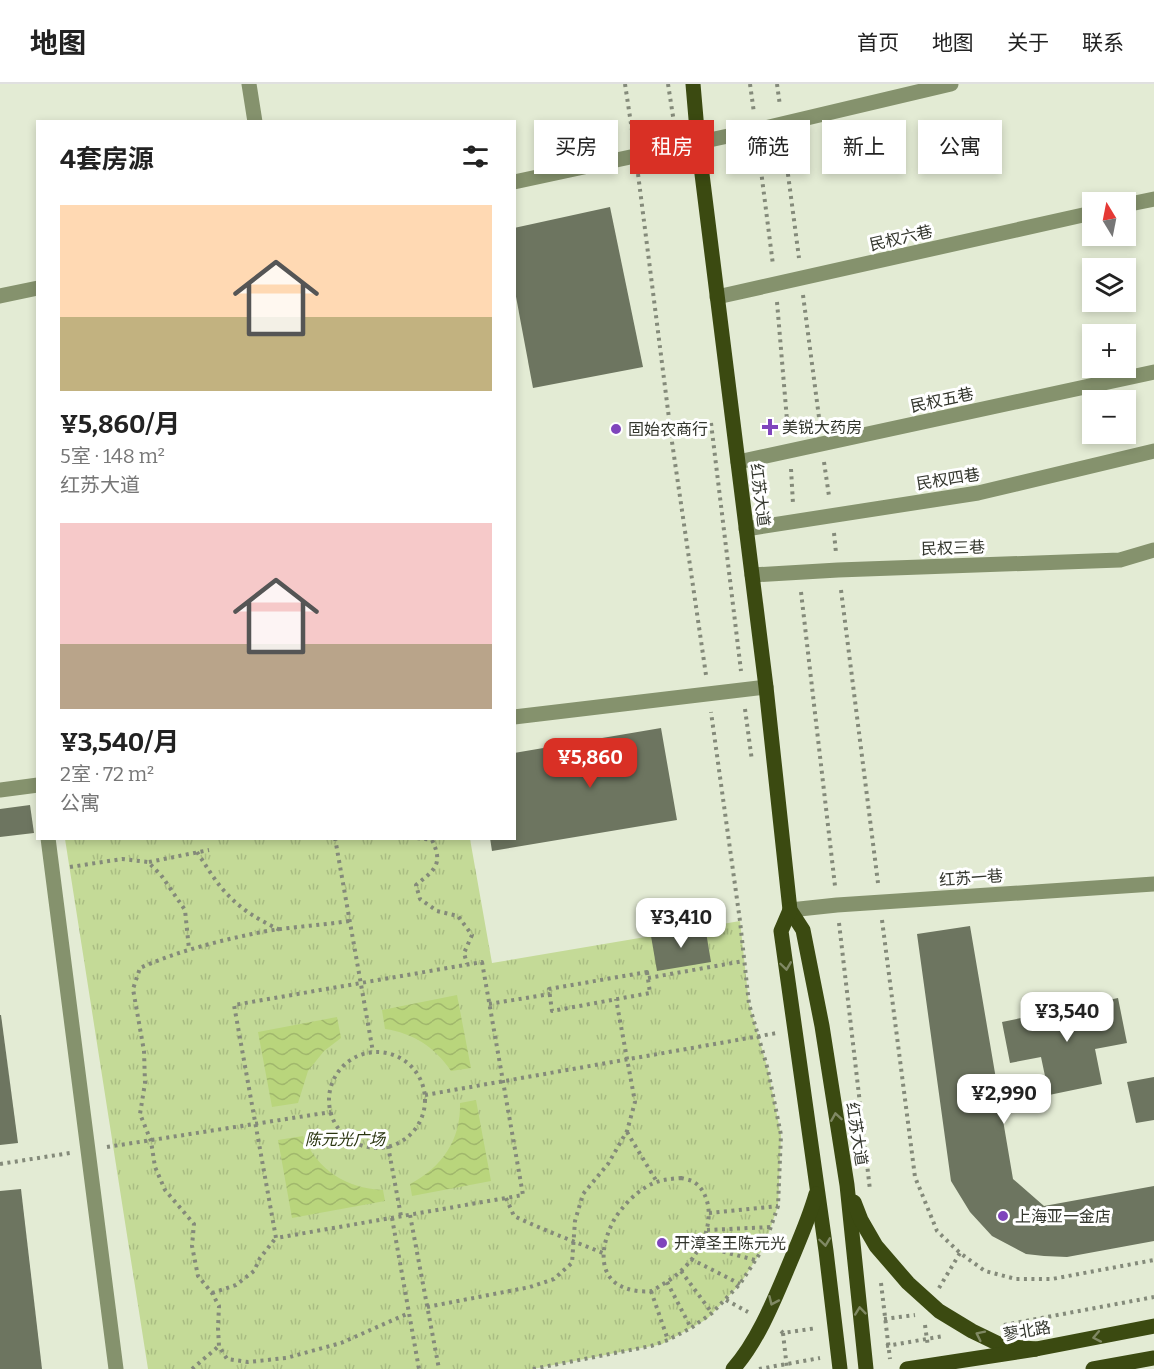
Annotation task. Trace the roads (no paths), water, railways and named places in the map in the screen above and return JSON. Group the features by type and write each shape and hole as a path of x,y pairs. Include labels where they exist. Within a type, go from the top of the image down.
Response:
{"main road":[{"name":"红苏大道","path":"693,84 696,120"},
{"name":"红苏大道","path":"702,174 766,687 790,910 803,930 822,1026 847,1185 866,1369"},
{"name":"红苏大道","path":"790,910 781,931 818,1188 840,1369"},
{"path":"847,1185 861,1220 876,1246 908,1283 939,1311 1003,1346 1036,1349"},
{"path":"733,1369 750,1346 771,1308 808,1223 818,1188"},
{"name":"蓼北路","path":"907,1369 1036,1349 1154,1326"},
{"path":"1093,1369 1154,1358"}],"street":[{"path":"249,84 255,120"},
{"path":"714,139 951,84"},
{"path":"516,182 630,156"},
{"path":"1136,202 1154,198"},
{"name":"民权六巷","path":"717,297 1082,215"},
{"path":"0,296 36,288"},
{"name":"民权五巷","path":"738,462 1154,372"},
{"name":"民权四巷","path":"746,529 978,493 1154,452"},
{"name":"民权三巷","path":"752,575 1120,560 1154,550"},
{"path":"516,717 766,687"},
{"path":"0,790 36,784"},
{"path":"48,840 116,1369"},
{"name":"红苏一巷","path":"790,910 1154,884"}],"water":[{"path":"457,995 471,1068 451,1071 438,1055 422,1042 405,1034 385,1029 382,1010"},
{"path":"337,1017 341,1038 324,1051 308,1071 298,1103 272,1107 258,1032"},
{"path":"476,1100 491,1181 412,1196 410,1184 440,1161 453,1140 457,1129 460,1103"},
{"path":"303,1136 309,1148 325,1168 357,1186 383,1190 385,1201 292,1218 278,1140"}],"place":[{"name":"美锐大药房","path":"770,427"},
{"name":"固始农商行","path":"616,429"},
{"name":"上海亚一金店","path":"1003,1216"},
{"name":"开漳圣王陈元光","path":"662,1243"}],"park label":[{"name":"陈元光广场","path":"345,1139"}]}
